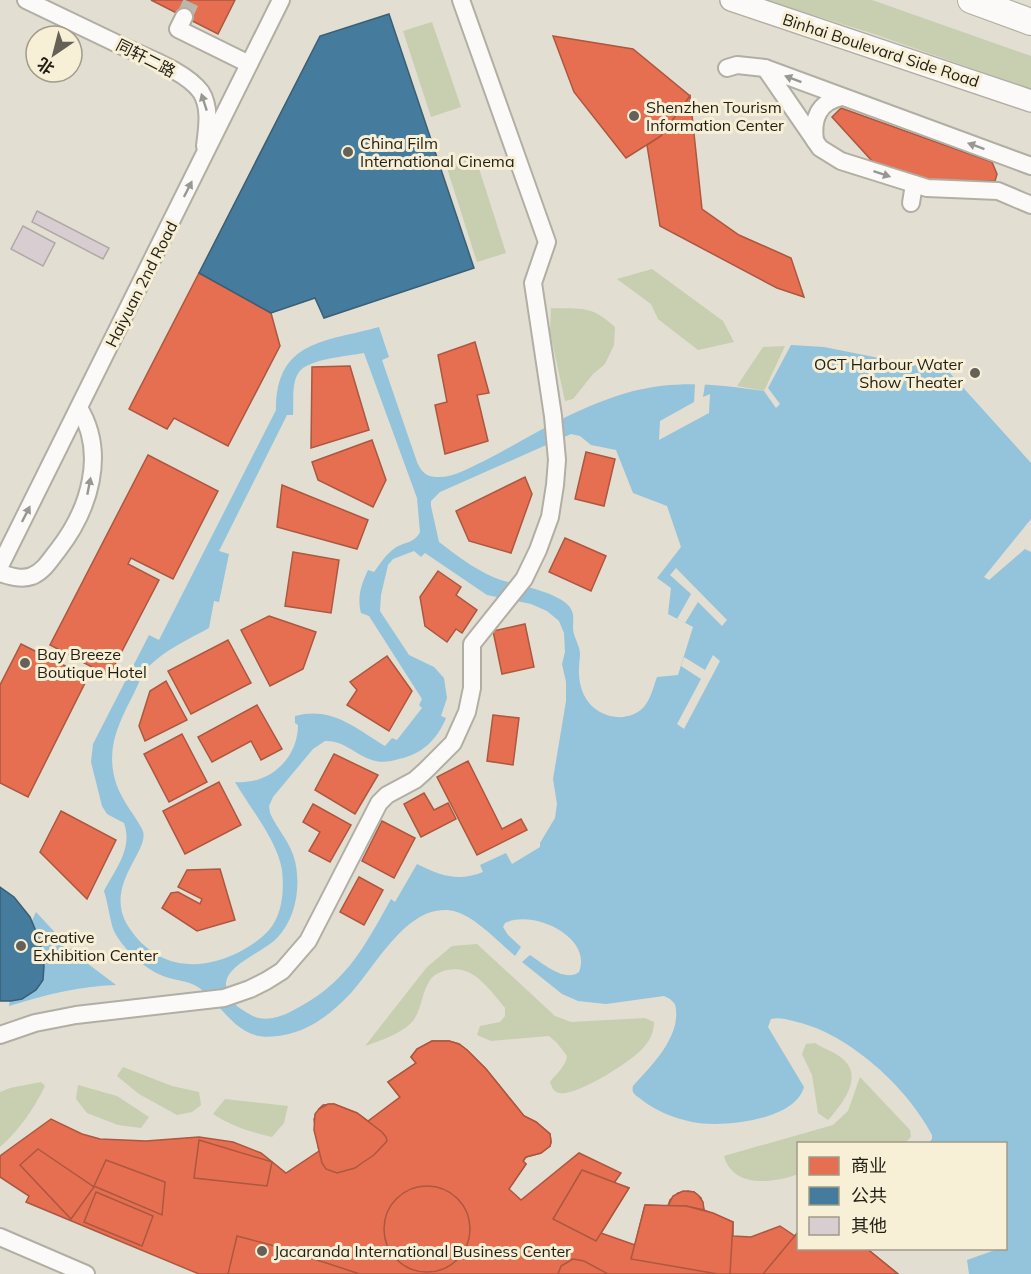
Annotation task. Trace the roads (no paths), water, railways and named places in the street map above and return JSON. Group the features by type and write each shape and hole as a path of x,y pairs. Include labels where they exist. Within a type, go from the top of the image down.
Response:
{"highway":[{"path":"971,0 1031,22"}],"main road":[{"name":"Binhai Boulevard Side Road","path":"731,0 1031,101"}],"street":[{"name":"同轩二路","path":"26,0 164,66 190,81 200,91 205,101 207,115 203,159"},
{"name":"Haiyuan 2nd Road","path":"0,566 281,0"},
{"path":"0,1035 35,1023 76,1015 224,998 250,990 282,970 308,941 379,803 387,795 415,780 453,743 467,712 472,688 472,644 524,579 538,550 550,517 557,460 553,416 533,283 547,242 461,0"},
{"path":"184,17 178,29 249,64"},
{"path":"727,68 737,65 765,68 1031,166"},
{"path":"765,68 815,141 825,152 841,161 927,188 998,191 1031,205"},
{"path":"815,141 814,130 819,111 832,99 842,97"},
{"path":"911,203 914,184"},
{"path":"0,573 24,578 44,568 67,539 85,506 94,461 93,438 88,423 79,408"},
{"path":"0,1237 86,1274"}],"water":[{"path":"379,327 389,357 382,360 417,462 424,473 433,477 449,476 461,472 558,421 633,391 682,384 730,386 764,391 776,408 780,404 768,388 791,345 824,347 949,372 1031,463 1031,519 984,577 989,580 1025,549 1031,552 1031,1274 969,1274 967,1260 995,1250 1007,1250 1007,1142 930,1142 932,1135 921,1117 908,1099 875,1065 837,1038 817,1028 781,1019 771,1019 768,1027 804,1087 798,1099 787,1108 756,1120 720,1124 692,1122 659,1111 633,1093 633,1086 657,1059 670,1038 676,1016 675,1004 664,996 606,1004 578,1001 562,994 522,962 530,955 561,974 573,975 579,972 581,959 577,948 569,937 544,923 517,920 505,923 503,927 508,935 521,947 515,956 487,931 464,915 440,910 424,915 396,937 351,993 329,1014 294,1033 272,1037 256,1035 244,1030 198,987 163,976 149,968 128,951 118,938 114,931 104,891 122,858 126,832 124,823 107,814 102,806 91,762 93,744 149,635 159,640 276,410 278,387 284,370 294,357 323,341","holes":["364,353 417,498 420,532 412,540 392,550 374,572 368,570 360,591 359,602 361,613 369,616 422,699 419,705 422,708 397,740 392,738 385,746 343,720 332,716 320,714 295,716 295,723 298,725 297,737 287,759 270,774 259,779 235,782 269,836 279,859 283,890 274,923 256,942 227,957 196,964 166,959 152,952 139,941 128,926 122,911 121,896 124,882 141,847 143,837 142,829 122,797 113,773 115,737 146,669 169,650 209,628 214,601 219,602 229,554 219,551 287,415 293,415 296,376 304,368 319,361","571,434 580,436 591,445 616,450 633,493 667,506 681,547 657,578 671,588 668,614 693,627 678,675 657,677 647,703 639,711 627,716 614,717 600,712 585,696 579,675 580,651 573,631 573,614 569,606 562,600 543,592 493,577 458,556 439,542 431,506 431,501 440,492","414,551 421,557 425,553 487,595 531,604 547,611 559,621 564,633 565,652 562,664 566,682 566,701 553,779 557,804 555,818 540,843 540,847 512,864 506,853 480,865 483,872 466,877 434,872 417,864 395,902 391,899 361,950 338,978 309,1002 290,1012 270,1018 256,1017 234,1003 226,985 227,978 238,965 277,938 293,912 297,892 297,871 290,848 270,813 269,806 273,797 313,749 325,741 339,743 369,759 385,762 407,757 422,750 438,733 446,718 441,716 447,698 444,678 434,667 409,655 380,611 388,565 393,559"]},
{"path":"36,912 75,954 116,985 62,992 9,1006 19,958"}],"tunnel":[{"path":"184,17 192,0"}],"place":[{"name":"Shenzhen Tourism Information Center","path":"634,116"},
{"name":"China Film International Cinema","path":"348,152"},
{"name":"OCT Harbour Water Show Theater","path":"975,373"},
{"name":"Bay Breeze Boutique Hotel","path":"25,663"},
{"name":"Creative Exhibition Center","path":"21,946"},
{"name":"Jacaranda International Business Center","path":"262,1251"}]}
